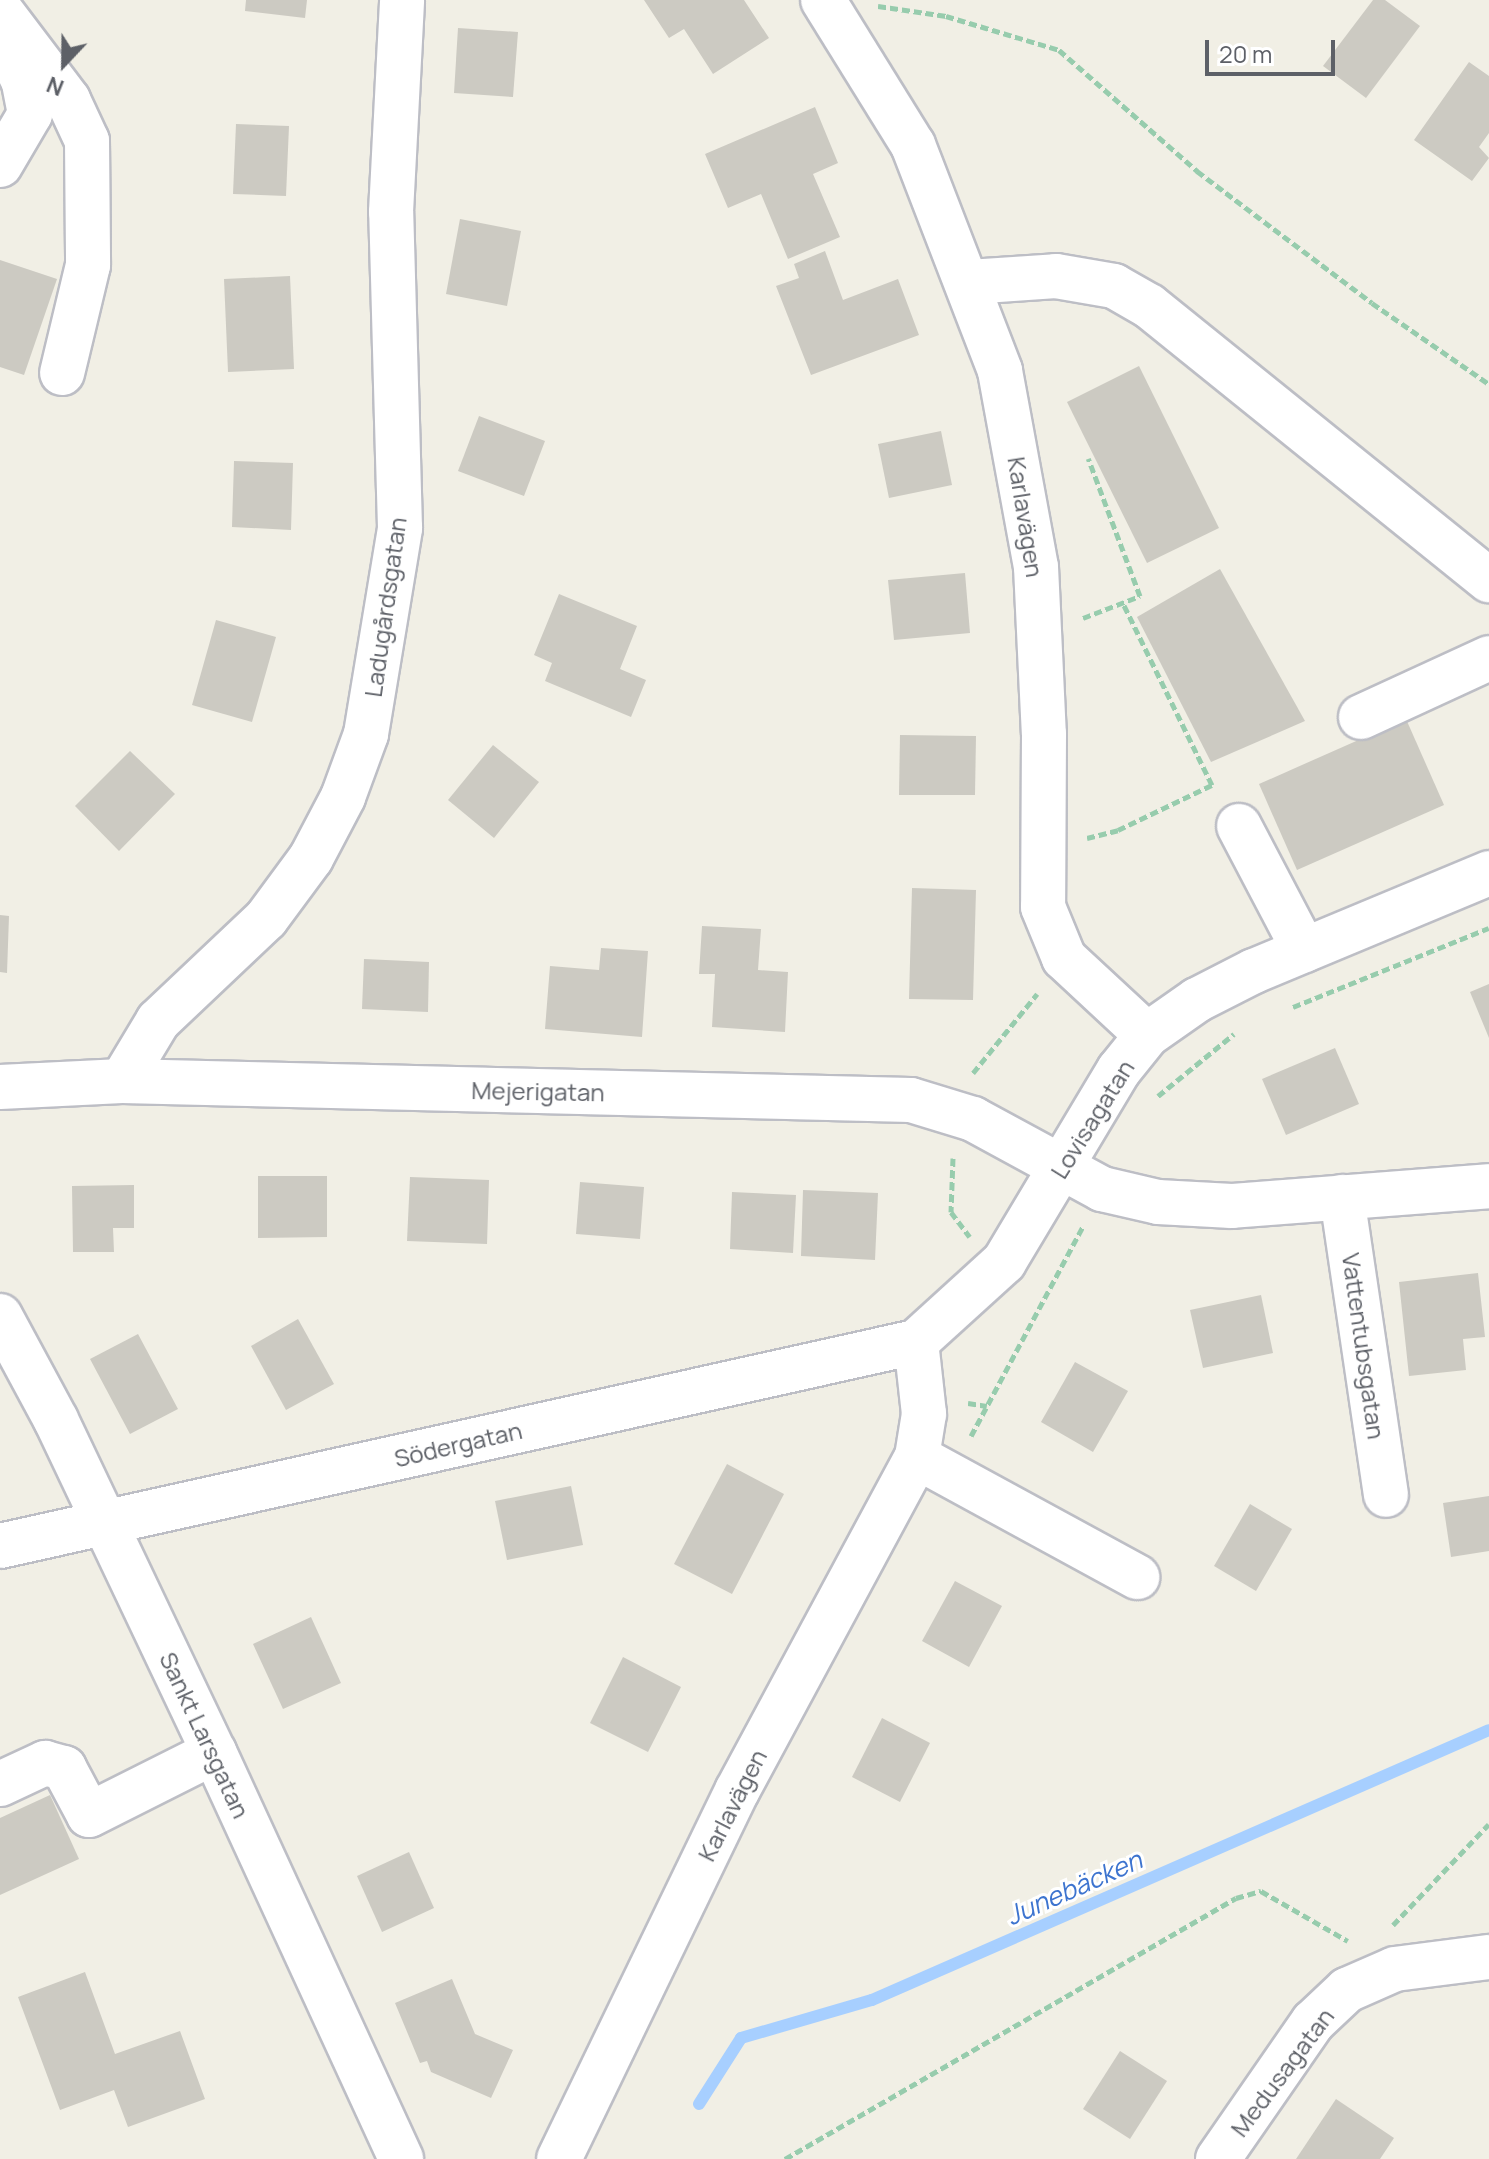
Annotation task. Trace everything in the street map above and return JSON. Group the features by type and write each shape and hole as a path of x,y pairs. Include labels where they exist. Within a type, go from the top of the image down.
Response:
{"street":[{"name":"Ladugårdsgatan","path":"122,1081 158,1021 266,919 311,858 343,797 366,734 400,528 391,212 402,0"},
{"name":"Karlavägen","path":"823,0 913,145 969,282 1000,371 1027,509 1041,635 1043,907 1055,945 1077,973 1147,1035"},
{"path":"0,10 68,100 87,141 88,265 62,373"},
{"path":"0,33 24,82 30,114 17,145 0,165"},
{"path":"969,282 1056,276 1114,286 1149,306 1489,580"},
{"path":"1361,717 1489,658"},
{"path":"1239,826 1304,950"},
{"name":"Lovisagatan","path":"916,1342 1004,1262 1119,1070 1147,1035 1197,1000 1304,950 1489,873"},
{"name":"Mejerigatan","path":"0,1087 122,1081 911,1100 973,1119 1061,1168"},
{"path":"1061,1168 1102,1189 1158,1202 1232,1206 1489,1186"},
{"name":"Vattentubsgatan","path":"1342,1197 1386,1495"},
{"name":"Sankt Larsgatan","path":"0,1316 214,1752 401,2159"},
{"name":"Karlavägen","path":"559,2159 737,1791 917,1457 924,1414 916,1342"},
{"name":"Södergatan","path":"0,1546 916,1342"},
{"path":"917,1457 1137,1577"},
{"path":"0,1784 45,1763 64,1768 89,1815 214,1752"},
{"name":"Medusagatan","path":"1218,2159 1313,2022 1391,1950 1489,1957"}],"path":[{"path":"868,5 946,16 1059,50 1197,171 1372,303 1489,384"},
{"path":"1041,635 1140,596 1088,458"},
{"path":"1042,850 1118,830 1212,785 1123,603"},
{"path":"1285,1010 1489,928"},
{"path":"1154,1100 1241,1027"},
{"path":"1391,1950 1489,1824"},
{"path":"785,2159 1236,1898 1261,1891 1355,1946"}],"building":[{"path":"246,0 307,0 305,18 245,11"},
{"path":"644,0 744,0 769,38 713,74 684,29 669,38"},
{"path":"1373,0 1385,0 1420,26 1366,98 1323,66"},
{"path":"458,28 518,32 513,97 454,93"},
{"path":"1469,62 1489,76 1489,133 1479,147 1489,158 1472,181 1414,140"},
{"path":"815,107 838,163 813,174 840,237 788,259 761,194 728,208 705,154"},
{"path":"236,124 289,126 286,196 233,194"},
{"path":"460,219 521,231 507,306 446,294"},
{"path":"825,251 843,300 898,279 919,335 811,375 776,286 799,278 794,264"},
{"path":"0,260 57,279 24,375 0,367"},
{"path":"290,276 294,369 228,372 224,279"},
{"path":"1139,366 1219,528 1147,563 1067,402"},
{"path":"479,416 545,441 524,496 458,471"},
{"path":"941,431 952,485 889,498 878,444"},
{"path":"234,461 293,463 291,530 232,527"},
{"path":"1220,569 1305,721 1211,762 1137,617"},
{"path":"965,573 970,633 894,640 888,580"},
{"path":"559,594 637,626 620,669 646,680 631,717 545,681 552,663 534,655"},
{"path":"216,620 276,637 252,722 192,705"},
{"path":"1406,719 1444,805 1297,870 1259,784"},
{"path":"900,735 976,736 975,795 899,795"},
{"path":"493,745 539,782 494,838 448,800"},
{"path":"130,751 175,794 119,851 75,806"},
{"path":"912,888 976,890 973,1000 909,999"},
{"path":"0,915 9,916 7,973 0,972"},
{"path":"702,926 761,929 758,970 788,972 785,1032 712,1027 715,974 699,974"},
{"path":"601,948 648,951 642,1037 545,1029 550,966 599,970"},
{"path":"364,959 429,962 428,1012 362,1009"},
{"path":"1489,984 1489,1038 1470,992"},
{"path":"1335,1048 1359,1104 1286,1135 1262,1079"},
{"path":"258,1176 327,1176 327,1237 258,1238"},
{"path":"410,1177 489,1180 487,1244 407,1241"},
{"path":"580,1182 644,1187 640,1239 576,1234"},
{"path":"134,1185 134,1228 113,1228 114,1252 73,1252 72,1186"},
{"path":"803,1190 878,1193 875,1260 801,1256"},
{"path":"732,1192 796,1195 793,1253 730,1249"},
{"path":"1478,1273 1485,1337 1463,1339 1466,1370 1409,1376 1399,1282"},
{"path":"1261,1295 1273,1353 1203,1368 1190,1310"},
{"path":"298,1319 334,1384 286,1410 251,1346"},
{"path":"138,1334 178,1409 130,1434 90,1359"},
{"path":"1075,1362 1128,1391 1093,1452 1041,1422"},
{"path":"727,1464 784,1494 732,1594 674,1564"},
{"path":"571,1486 583,1545 507,1560 495,1501"},
{"path":"1489,1496 1489,1551 1451,1557 1443,1503"},
{"path":"1250,1504 1292,1529 1256,1591 1214,1566"},
{"path":"955,1581 1002,1606 969,1667 922,1641"},
{"path":"311,1617 341,1683 283,1709 253,1644"},
{"path":"623,1657 681,1687 648,1752 590,1723"},
{"path":"882,1718 930,1743 900,1802 852,1777"},
{"path":"50,1795 79,1859 0,1895 0,1818"},
{"path":"409,1852 434,1908 382,1932 357,1876"},
{"path":"85,1972 115,2054 180,2031 205,2099 128,2127 114,2090 60,2110 18,1997"},
{"path":"452,1979 475,2034 513,2050 491,2098 431,2072 427,2061 420,2063 395,2003"},
{"path":"1120,2051 1167,2081 1130,2139 1083,2109"},
{"path":"1336,2099 1394,2138 1380,2159 1296,2159"}],"waterway":[{"name":"Junebäcken","path":"699,2104 741,2038 872,2000 1489,1730"}]}
